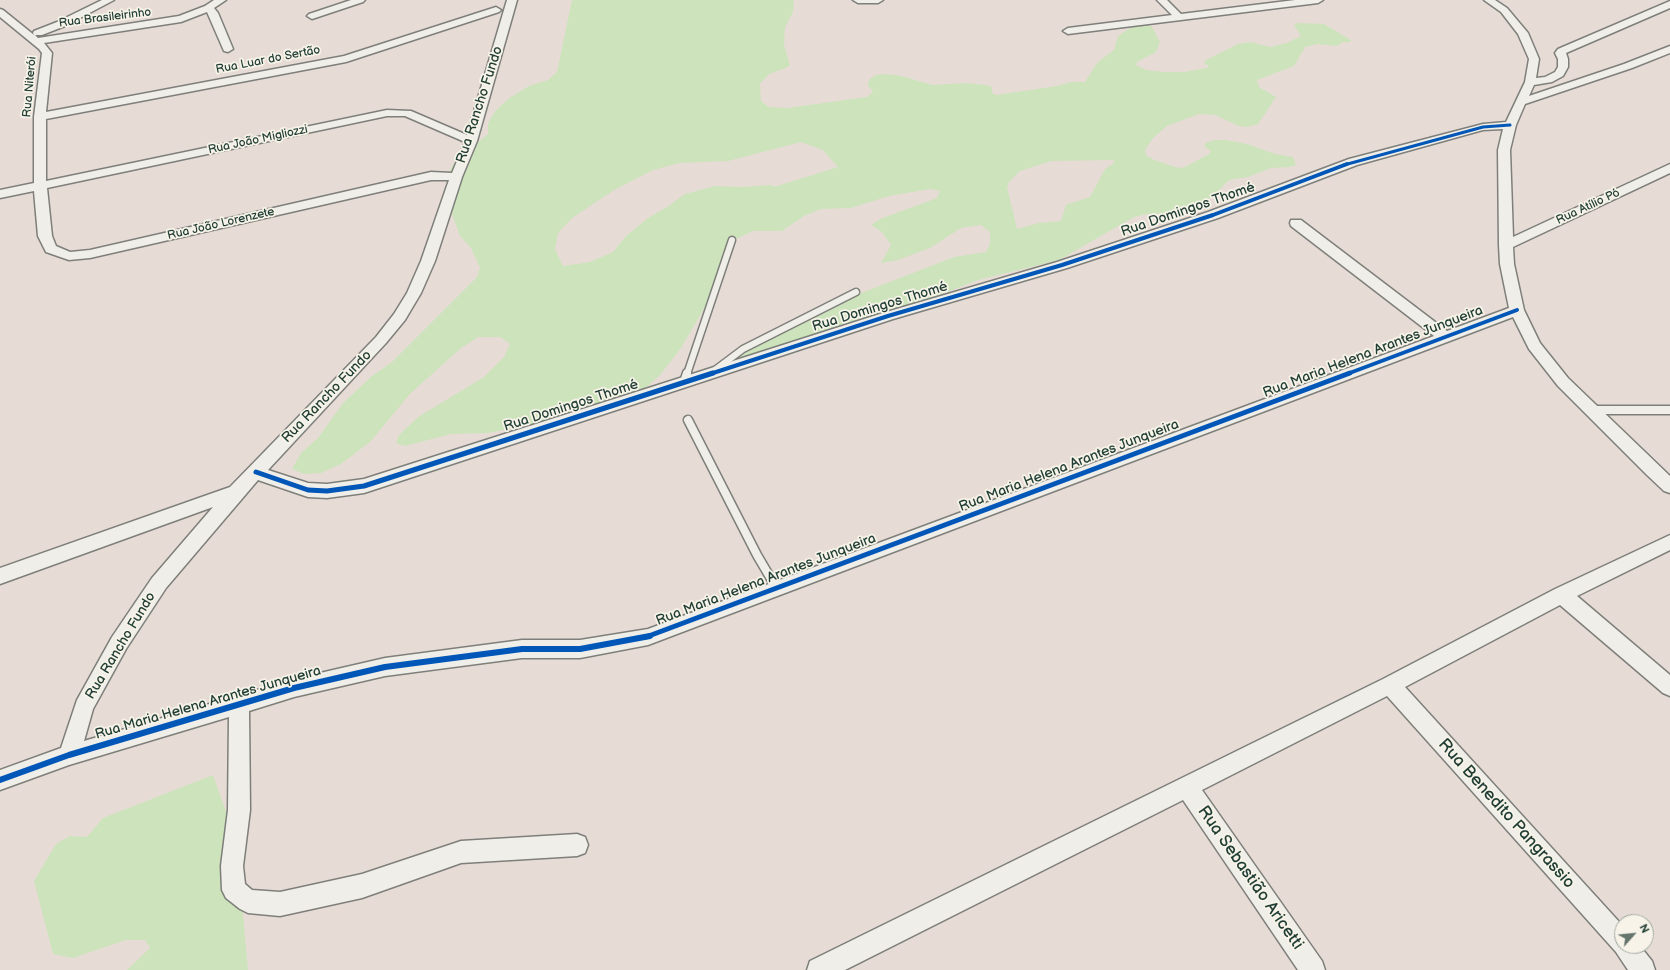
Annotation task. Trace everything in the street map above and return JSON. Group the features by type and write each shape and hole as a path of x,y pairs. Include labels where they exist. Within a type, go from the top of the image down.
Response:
{"street":[{"path":"32,39 109,0"},
{"name":"Rua Brasileirinho","path":"32,39 168,22 181,19 208,8 221,0"},
{"path":"312,16 360,0"},
{"name":"Rua Rancho Fundo","path":"69,755 84,707 120,643 159,583 236,492 381,340 400,317 414,293 428,261 456,177 471,141 502,12 512,0"},
{"path":"858,0 878,0"},
{"path":"1162,0 1176,14"},
{"path":"1068,31 1318,0"},
{"path":"1489,0 1504,10 1525,38 1534,59 1530,82 1510,125 1504,150 1507,264 1517,310 1534,345 1563,382 1653,472 1670,486"},
{"path":"486,3 502,12"},
{"path":"1530,82 1548,80 1559,74 1563,67 1563,59 1560,53 1562,51 1670,4"},
{"path":"208,8 213,13 228,49"},
{"name":"Rua Niterói","path":"0,12 43,47 47,53 40,117 40,185"},
{"name":"Rua Luar do Sertão","path":"40,117 346,59 502,12"},
{"path":"1521,102 1628,66 1670,49"},
{"name":"Rua João Migliozzi","path":"0,194 387,113 407,113 471,141"},
{"name":"Rua Domingos Thomé","path":"256,472 291,486 308,490 328,491 364,486 888,316 1070,263 1213,215 1353,162 1483,127 1510,125"},
{"name":"Rua Atílio Pó","path":"1506,245 1670,168"},
{"name":"Rua João Lorenzete","path":"40,185 45,236 51,249 69,256 90,254 431,176 456,177"},
{"path":"1296,223 1445,337"},
{"name":"Rua Maria Helena Arantes Junqueira","path":"0,780 69,755 294,688 385,667 522,649 580,649 648,637 1517,310"},
{"path":"0,576 236,492"},
{"path":"819,970 1390,685 1562,595 1670,542"},
{"path":"1562,595 1670,687"},
{"name":"Rua Benedito Pangrassio","path":"1390,685 1614,934"},
{"path":"239,705 239,810 232,866 234,890 248,901 280,904 362,886 461,852 576,845"},
{"name":"Rua Sebastião Aricetti","path":"1187,787 1313,970"},
{"path":"1631,954 1643,970"}],"lane":[{"path":"684,382 732,240"},
{"path":"711,373 743,349 856,292"},
{"path":"1590,410 1670,410"},
{"path":"688,420 757,555 777,589"}],"green space":[{"path":"572,0 794,0 793,12 785,27 784,45 790,65 769,74 760,84 761,101 769,107 787,108 867,97 873,92 868,85 869,80 876,75 885,74 902,76 932,85 967,83 986,85 992,87 992,93 996,95 1057,86 1071,82 1085,82 1097,63 1114,50 1118,36 1130,28 1140,25 1148,25 1152,27 1160,42 1156,52 1137,62 1136,65 1146,70 1164,72 1184,72 1207,68 1209,66 1204,63 1206,60 1238,44 1251,42 1270,47 1287,43 1301,36 1294,25 1297,23 1324,24 1351,40 1351,42 1343,42 1336,46 1317,44 1305,47 1294,66 1257,80 1259,87 1276,97 1258,124 1247,127 1239,126 1215,115 1199,114 1167,126 1153,138 1145,150 1146,155 1152,159 1175,167 1183,168 1209,154 1211,151 1204,146 1206,143 1214,140 1226,140 1247,144 1275,154 1293,157 1296,165 1290,167 1271,168 1248,177 1229,180 1212,197 1190,208 1172,213 1148,214 1134,217 1059,260 978,280 906,308 764,352 731,360 787,329 859,294 954,257 986,252 990,244 990,232 981,225 961,228 930,248 898,260 881,263 891,245 882,232 871,225 880,219 937,198 940,191 930,189 889,196 851,208 821,209 804,216 782,231 753,231 730,242 723,252 709,300 681,348 661,374 633,399 568,417 488,433 451,434 405,446 396,443 399,435 418,417 484,377 504,357 510,344 500,337 478,337 461,348 410,394 370,442 341,464 321,473 304,474 292,469 301,453 318,438 343,403 372,376 392,362 477,277 480,268 471,248 460,236 447,200 447,175 456,160 488,134 488,123 496,110 508,99 529,86 548,80 557,72","holes":["801,142 823,150 838,167 774,187 772,185 742,187 715,186 685,194 648,218 626,236 613,252 590,262 563,266 555,249 558,233 572,218 614,190 653,170 679,163 728,161","1113,160 1115,162 1105,169 1090,197 1066,205 1061,221 1039,223 1017,229 1007,187 1009,182 1020,171 1051,161"]},
{"path":"213,775 236,840 248,970 127,970 150,948 145,940 126,940 73,958 53,954 34,881 56,844 70,836 87,837 103,818"}],"cycle path":[{"path":"256,472 308,490 327,491 364,486 888,316 1062,265 1213,215 1353,162 1483,127 1510,125"},
{"path":"0,780 69,755 294,688 385,667 522,649 580,649 648,637 1517,310"}]}
